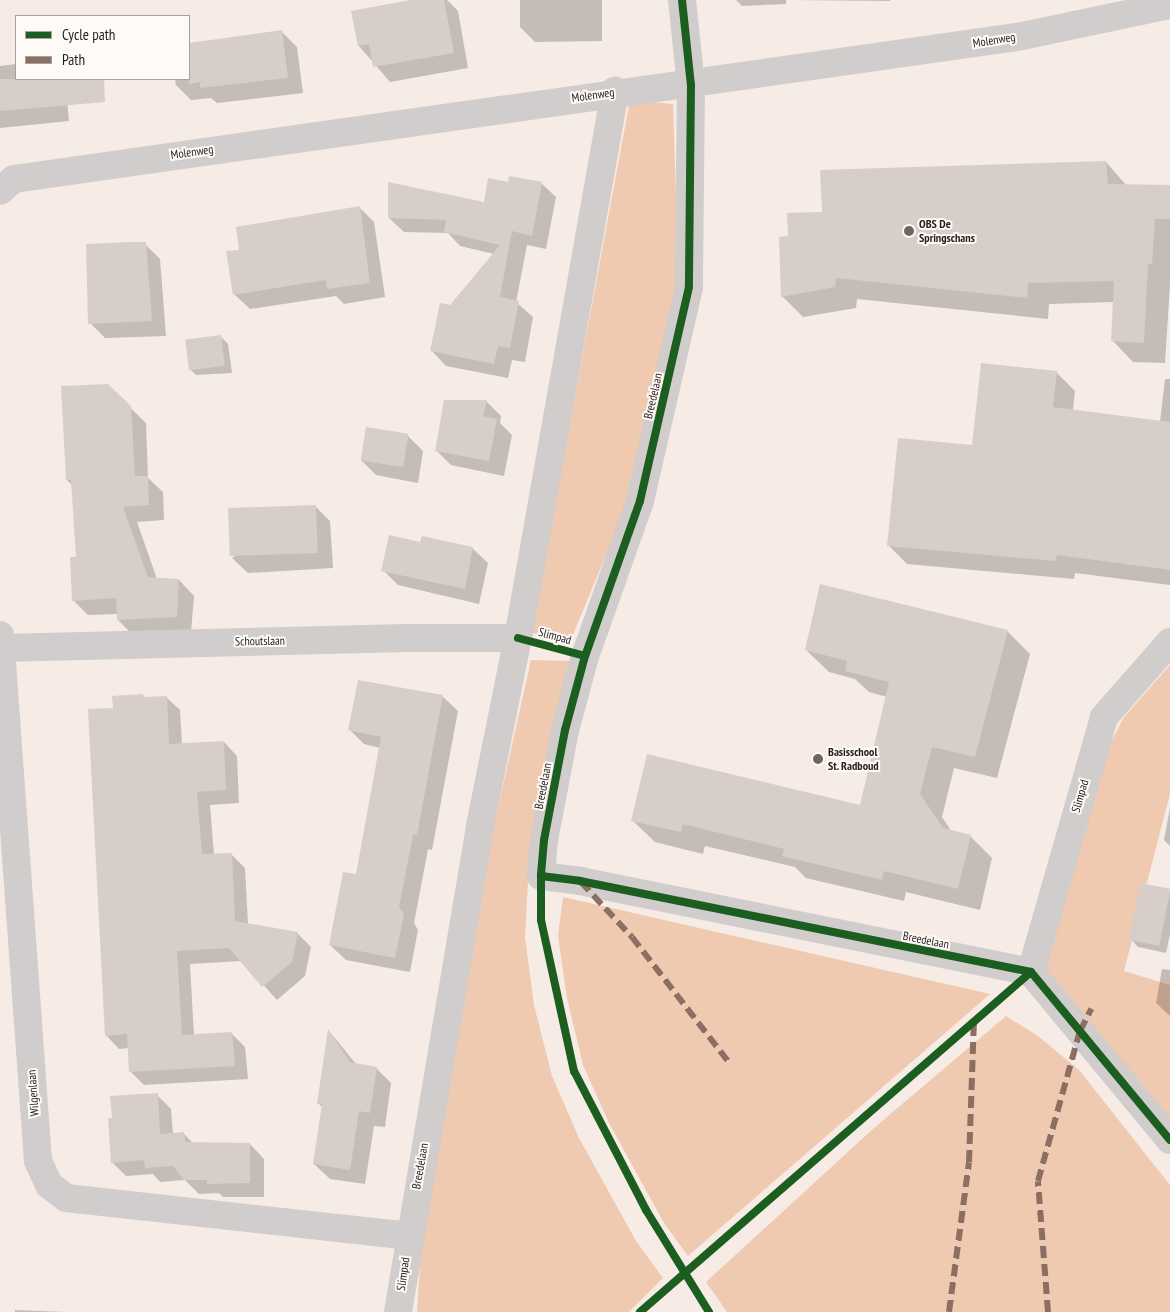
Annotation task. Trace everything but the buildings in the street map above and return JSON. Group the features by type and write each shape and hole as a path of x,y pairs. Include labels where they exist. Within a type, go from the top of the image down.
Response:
{"street":[{"name":"Breedelaan","path":"682,0 691,84 689,287 640,501 585,656 565,730 544,840 541,876 580,880 1030,972"},
{"name":"Molenweg","path":"7,185 615,91 691,84 1017,37 1170,5"},
{"name":"Breedelaan","path":"408,1236 480,826 518,638 615,91"},
{"name":"Schoutslaan","path":"0,641 518,638"},
{"name":"Wilgenlaan","path":"0,641 38,1161 49,1185 66,1198 408,1236"},
{"name":"Slimpad","path":"1030,972 1104,717 1170,642"},
{"path":"1030,972 1170,1140"},
{"name":"Slimpad","path":"398,1312 408,1236"}],"shaded area":[{"path":"630,100 673,104 679,287 625,509 572,637 531,633"},
{"path":"531,660 574,661 528,881 525,937 534,1005 552,1076 579,1138 636,1241 663,1278 629,1312 417,1312 422,1236 493,830"},
{"path":"1170,665 1170,794 1124,971 1170,985 1170,1127 1042,964 1108,748 1124,717"},
{"path":"563,897 990,994 688,1256 664,1223 609,1123 583,1065 567,998 558,936"},
{"path":"1006,1016 1038,1036 1079,1070 1170,1185 1170,1312 727,1312 706,1282 874,1128"}],"marked path":[{"path":"581,882 632,937 728,1061"},
{"path":"1048,1312 1038,1181 1080,1031 1091,1009"},
{"path":"949,1312 969,1162 974,1021"}],"cycle path":[{"path":"682,0 691,85 689,287 640,501 585,656 565,730 544,840 541,876 580,881 1031,972 1170,1140"},
{"path":"518,638 585,656"},
{"path":"541,876 541,920 574,1071 646,1210 709,1312"},
{"path":"640,1312 1031,972"}],"place":[{"name":"OBS De Springschans","path":"909,231"},
{"name":"Basisschool St. Radboud","path":"818,759"}]}
